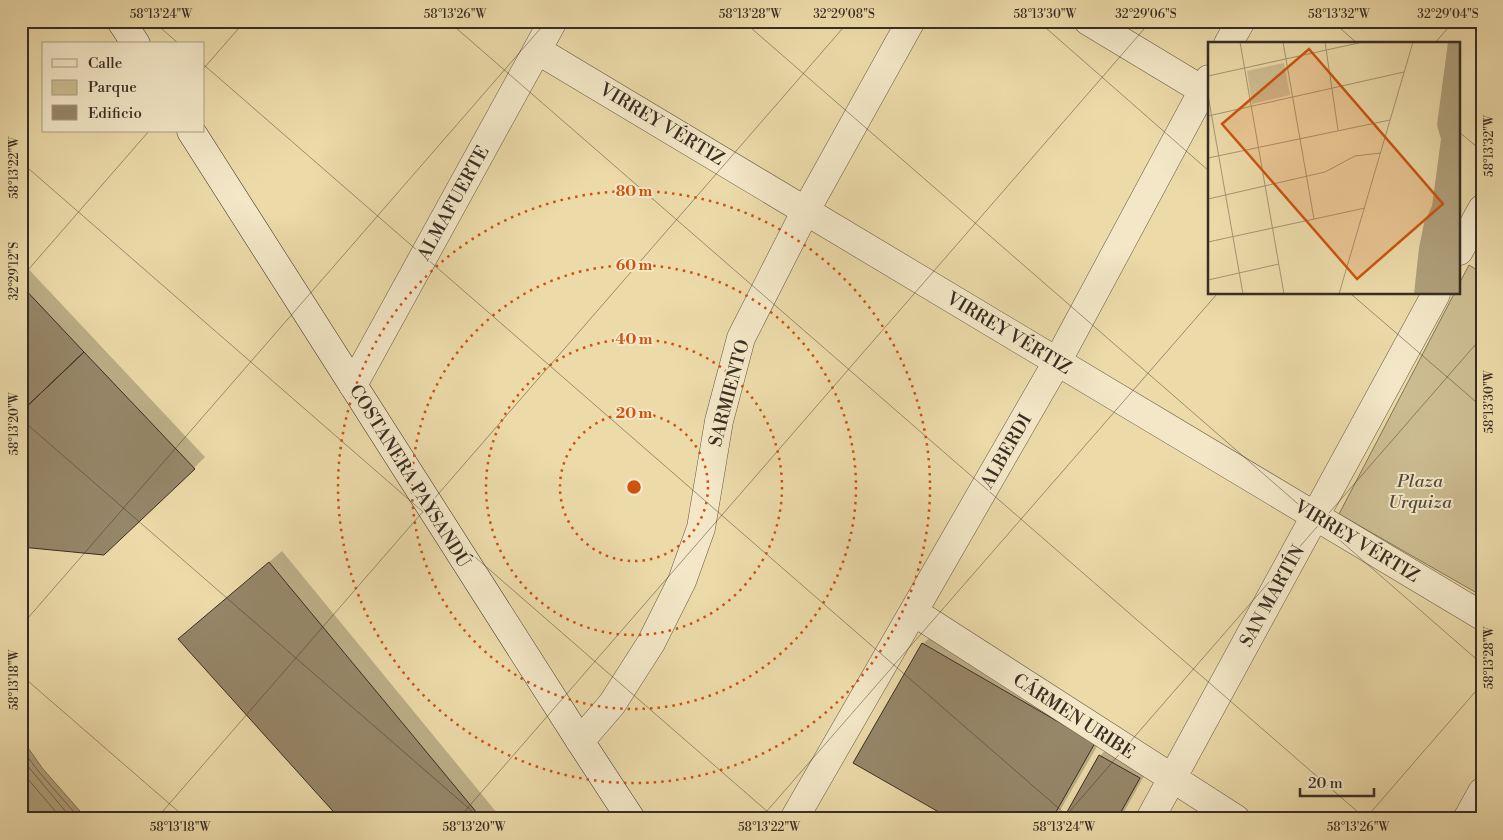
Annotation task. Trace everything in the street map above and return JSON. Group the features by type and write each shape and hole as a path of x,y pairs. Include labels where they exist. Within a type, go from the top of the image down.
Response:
{"street":[{"path":"122,21 135,42"},
{"name":"ALMAFUERTE","path":"353,385 553,21"},
{"name":"SARMIENTO","path":"580,742 612,704 646,650 682,581 701,528 719,421 741,338 806,210 911,21"},
{"path":"1088,21 1207,88"},
{"path":"1229,42 1240,21"},
{"name":"VIRREY VÉRTIZ","path":"537,50 1482,616"},
{"name":"ALBERDI","path":"794,819 1057,362 1207,88"},
{"name":"COSTANERA PAYSANDÚ","path":"192,132 631,819"},
{"path":"1466,249 1482,209"},
{"name":"SAN MARTÍN","path":"1150,819 1435,295"},
{"name":"CÁRMEN URIBE","path":"914,612 1236,819"},
{"path":"1468,819 1482,792"}],"green space":[{"name":"Plaza Urquiza","path":"1469,265 1482,273 1482,596 1339,514 1453,295 1460,295 1460,282"}],"water":[{"path":"21,738 43,769 87,819 21,819"}],"building":[{"path":"21,285 84,352 21,412"},
{"path":"84,352 195,469 104,555 21,547 21,412"},
{"path":"269,562 482,819 340,819 178,639"},
{"path":"922,643 1095,743 1052,819 951,819 853,763"},
{"path":"1099,755 1140,778 1117,819 1063,819"}]}
